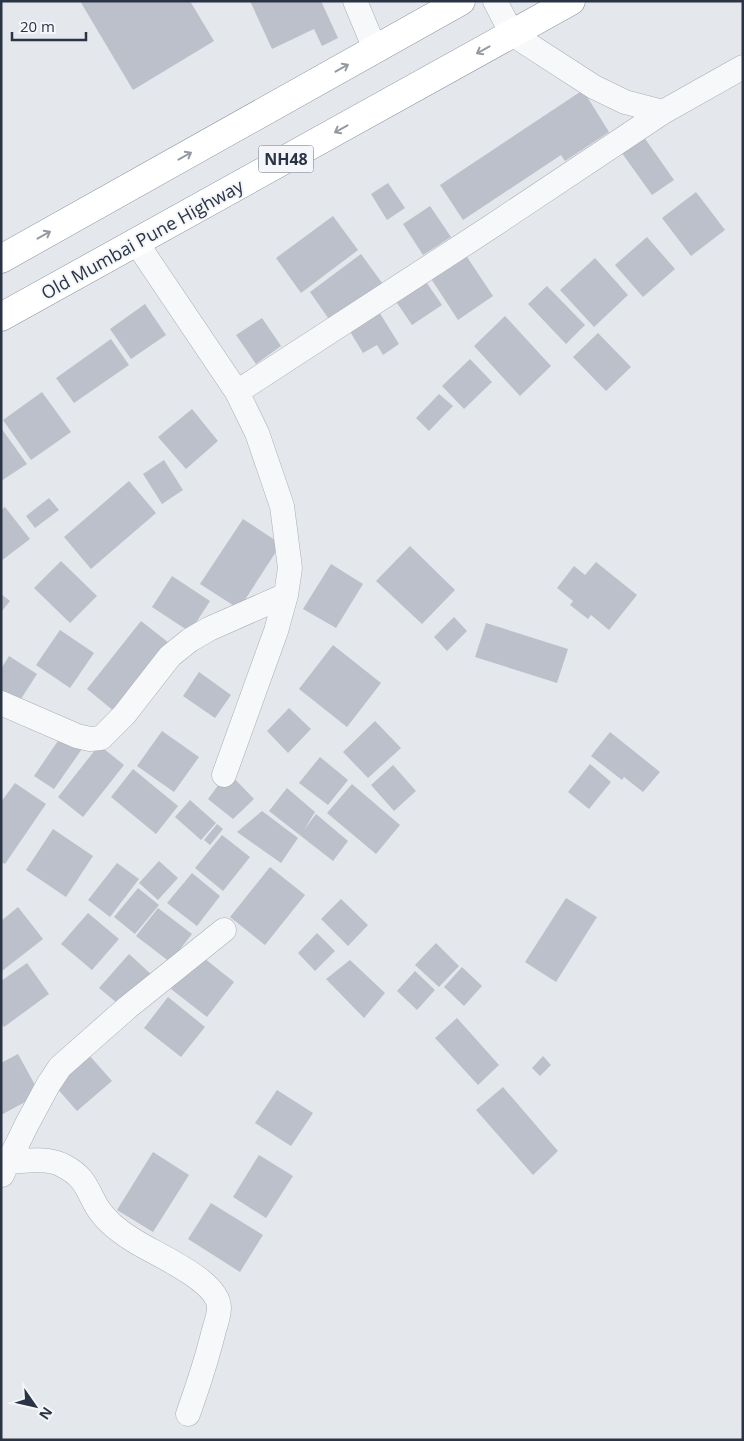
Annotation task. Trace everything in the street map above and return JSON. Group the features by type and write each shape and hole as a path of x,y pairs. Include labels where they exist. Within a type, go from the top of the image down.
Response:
{"highway":[{"path":"1,259 461,1"},
{"name":"Old Mumbai Pune Highway","path":"1,317 572,1"}],"street":[{"path":"355,1 375,49"},
{"path":"495,1 512,34 594,87 625,102 663,112"},
{"path":"238,392 490,228 663,112 743,67"},
{"path":"136,242 238,392 257,433 282,506 290,568 286,595 276,631 224,775"},
{"path":"1,704 78,736 90,739 100,738 124,715 170,656 190,640 209,629 286,595"},
{"path":"5,1169 31,1116 60,1068 128,1007 224,930"},
{"path":"5,1169 49,1160 64,1166 79,1176 89,1189 97,1208 114,1226 133,1240 204,1281 216,1294 220,1308 205,1366 188,1414"}],"building":[{"path":"80,1 190,1 214,41 133,90"},
{"path":"250,1 321,1 338,38 322,46 314,29 272,49"},
{"path":"583,90 609,132 565,161 561,155 463,220 440,185"},
{"path":"641,133 674,180 652,195 619,149"},
{"path":"388,183 405,208 387,220 371,194"},
{"path":"696,192 725,230 691,256 662,218"},
{"path":"430,206 451,237 423,255 403,224"},
{"path":"333,216 358,250 301,293 276,258"},
{"path":"647,237 675,269 643,297 615,265"},
{"path":"463,251 493,296 458,320 428,274"},
{"path":"361,254 385,287 333,325 310,292"},
{"path":"595,258 628,295 594,327 560,290"},
{"path":"422,276 442,305 412,325 393,297"},
{"path":"547,286 585,325 566,344 528,304"},
{"path":"145,304 166,335 131,359 110,329"},
{"path":"376,307 399,344 383,355 377,345 363,353 346,325"},
{"path":"505,316 551,366 520,396 474,346"},
{"path":"262,318 281,346 256,364 236,335"},
{"path":"598,333 631,367 606,391 573,357"},
{"path":"111,339 129,365 74,403 56,378"},
{"path":"470,359 492,382 464,409 442,386"},
{"path":"42,392 71,432 31,460 3,420"},
{"path":"439,394 453,406 429,431 416,418"},
{"path":"192,409 218,441 186,469 158,437"},
{"path":"1,428 27,464 1,481"},
{"path":"164,460 183,490 162,504 143,474"},
{"path":"129,481 156,513 91,569 64,537"},
{"path":"49,498 59,510 35,528 26,516"},
{"path":"5,507 30,539 1,561 1,510"},
{"path":"243,519 281,544 239,609 200,584"},
{"path":"410,546 455,590 422,624 376,581"},
{"path":"61,561 97,596 70,623 34,588"},
{"path":"596,562 637,595 609,630 591,615 588,619 570,605 573,601 557,588 574,566 585,575"},
{"path":"331,564 363,584 336,628 303,609"},
{"path":"172,576 210,601 190,632 152,607"},
{"path":"1,594 10,601 1,612"},
{"path":"454,617 467,631 447,651 434,637"},
{"path":"141,621 169,643 115,712 87,689"},
{"path":"486,623 568,649 557,683 475,657"},
{"path":"60,630 94,653 70,688 36,665"},
{"path":"333,645 381,683 347,727 299,689"},
{"path":"9,656 37,674 19,702 1,691 1,669"},
{"path":"199,672 231,695 215,718 183,696"},
{"path":"289,708 311,729 288,753 267,731"},
{"path":"375,721 401,748 368,778 343,752"},
{"path":"162,731 199,757 174,792 137,766"},
{"path":"610,732 660,772 643,792 624,777 622,780 591,756"},
{"path":"62,735 82,749 54,789 34,776"},
{"path":"99,745 124,765 83,817 58,797"},
{"path":"320,757 348,780 328,805 299,783"},
{"path":"590,764 611,782 589,809 568,792"},
{"path":"393,765 416,791 394,811 371,785"},
{"path":"133,769 178,806 156,834 111,797"},
{"path":"228,772 254,799 233,819 208,799"},
{"path":"15,783 46,804 5,864 1,862 1,802"},
{"path":"352,784 400,825 376,854 327,813"},
{"path":"287,788 315,812 304,830 316,814 348,841 333,861 269,811"},
{"path":"190,800 216,823 201,840 175,817"},
{"path":"262,811 298,838 281,863 237,832"},
{"path":"217,824 223,829 210,845 204,840"},
{"path":"53,829 93,856 66,897 26,870"},
{"path":"222,835 250,857 223,891 195,868"},
{"path":"159,861 178,878 158,900 139,883"},
{"path":"117,863 139,879 110,917 88,900"},
{"path":"270,867 305,895 265,945 230,917"},
{"path":"192,873 220,896 197,926 167,903"},
{"path":"138,888 159,905 135,934 114,917"},
{"path":"566,898 597,917 556,982 525,962"},
{"path":"341,899 368,925 348,946 321,919"},
{"path":"18,907 43,939 2,971 1,921"},
{"path":"158,908 192,934 170,962 136,936"},
{"path":"88,913 119,939 92,970 61,944"},
{"path":"317,933 335,951 315,971 298,953"},
{"path":"436,943 459,966 439,987 415,965"},
{"path":"129,954 152,975 123,1008 99,988"},
{"path":"199,954 234,982 207,1017 171,989"},
{"path":"350,960 385,993 364,1018 326,979"},
{"path":"27,963 49,994 4,1027 1,1023 1,981"},
{"path":"462,967 482,986 464,1006 444,987"},
{"path":"415,971 435,990 417,1010 397,991"},
{"path":"168,997 205,1027 181,1057 144,1028"},
{"path":"457,1018 499,1065 478,1085 435,1038"},
{"path":"18,1054 40,1094 1,1115 1,1063"},
{"path":"89,1055 112,1081 77,1111 54,1085"},
{"path":"543,1056 551,1065 540,1076 532,1068"},
{"path":"503,1087 558,1151 533,1175 476,1110"},
{"path":"277,1090 313,1113 291,1146 255,1123"},
{"path":"153,1152 189,1175 153,1232 117,1210"},
{"path":"259,1155 293,1176 266,1218 233,1197"},
{"path":"211,1203 263,1235 240,1272 188,1239"}]}
